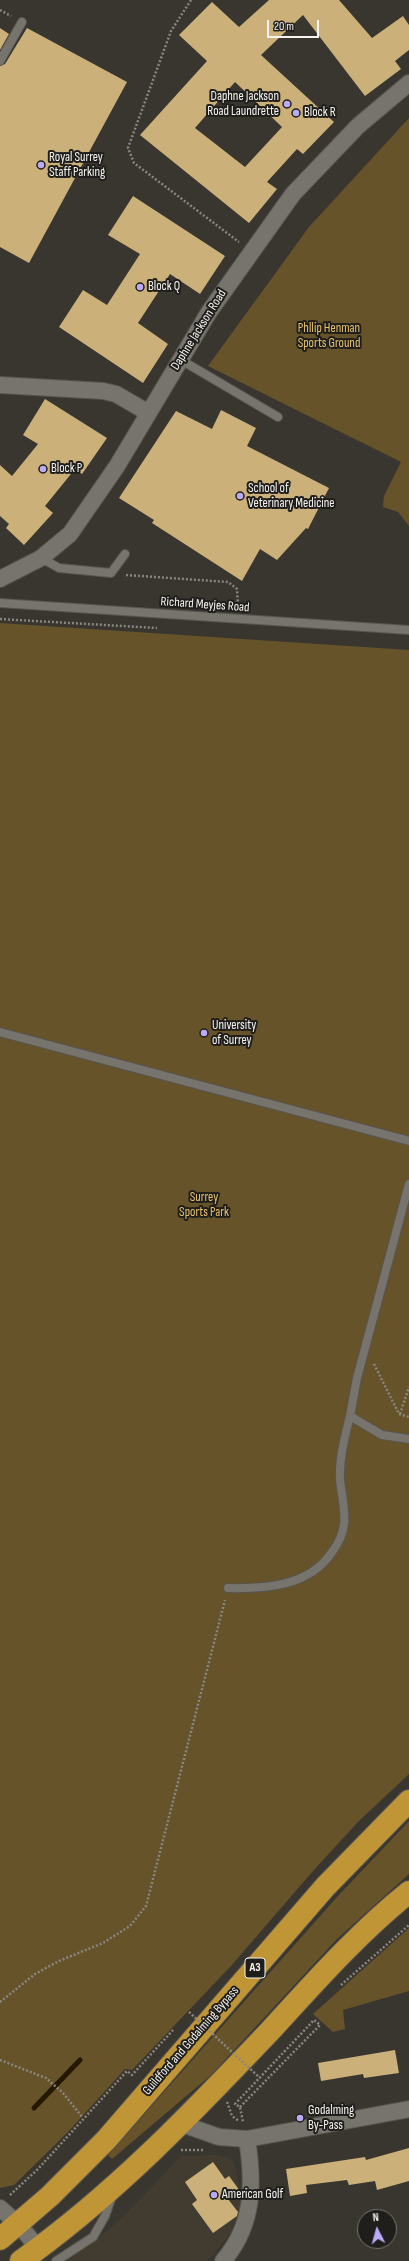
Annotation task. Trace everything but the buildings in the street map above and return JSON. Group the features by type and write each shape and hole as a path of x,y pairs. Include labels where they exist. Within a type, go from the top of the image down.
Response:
{"highway":[{"name":"Guildford and Godalming Bypass","path":"0,2239 19,2225 106,2140 325,1887 409,1801"},
{"path":"21,2261 115,2186 182,2124 347,1949 409,1892"}],"street":[{"name":"Daphne Jackson Road","path":"0,579 41,558 70,534 117,466 147,412 181,360 209,312 251,250 293,194 358,126 409,83"},
{"path":"0,385 102,391 116,394 147,412"},
{"path":"182,2124 220,2136 247,2139 409,2109"},
{"path":"223,2261 233,2250 244,2229 250,2208 252,2182 247,2139"},
{"path":"3,2204 39,2248"}],"lane":[{"path":"0,61 22,22"},
{"path":"181,360 278,417"},
{"path":"41,558 59,568 112,572 125,554"},
{"name":"Richard Meyjes Road","path":"0,603 409,630"},
{"path":"0,1032 409,1141"},
{"path":"228,1588 266,1588 290,1583 325,1563 339,1542 344,1524 340,1477 342,1454 356,1378 366,1348 409,1184"},
{"path":"350,1416 382,1435 409,1439"},
{"path":"56,2261 93,2237 105,2216 115,2186"}],"path":[{"path":"191,0 171,31 128,148 134,163 251,250"},
{"path":"112,572 228,582 237,589 238,613"},
{"path":"366,1348 400,1414 409,1417"},
{"path":"400,1414 409,1387"},
{"path":"0,2002 35,1974 59,1961 103,1943 130,1926 146,1906 228,1588"},
{"path":"340,1986 409,1925"},
{"path":"184,2018 189,2012 260,2078"},
{"path":"235,2104 314,2020 320,2025 240,2108"},
{"path":"3,2204 38,2169 126,2071 132,2075 174,2029"},
{"path":"0,2060 46,2078 63,2093 83,2118"},
{"path":"253,2073 258,2068"},
{"path":"232,2096 226,2101 232,2116 244,2125 247,2139"}],"shaded area":[{"path":"218,2155 232,2159 236,2169 241,2210 230,2233 215,2253 206,2261 63,2261 96,2240 124,2216 181,2156"}],"green space":[{"name":"Phllip Henman Sports Ground","path":"409,118 409,526 398,512 383,507 384,496 401,462 208,366 309,227"},
{"name":"Surrey Sports Park","path":"0,623 409,650 409,1774 358,1822 313,1871 231,1966 132,2070 125,2069 68,2132 14,2185 0,2188"},
{"path":"409,1821 409,1874 337,1939 211,2075 112,2159 108,2155 337,1897"},
{"path":"409,1928 409,1991 343,2010 345,2029 333,2032 313,2014"}],"waterway":[{"path":"34,2108 80,2060"}],"place":[{"name":"Daphne Jackson Road Laundrette","path":"287,104"},
{"name":"Block R","path":"296,113"},
{"name":"Royal Surrey Staff Parking","path":"41,165"},
{"name":"Block Q","path":"140,287"},
{"name":"Block P","path":"43,469"},
{"name":"School of Veterinary Medicine","path":"240,496"},
{"name":"University of Surrey","path":"204,1033"},
{"name":"Godalming By-Pass","path":"300,2118"},
{"name":"American Golf","path":"214,2195"}]}
